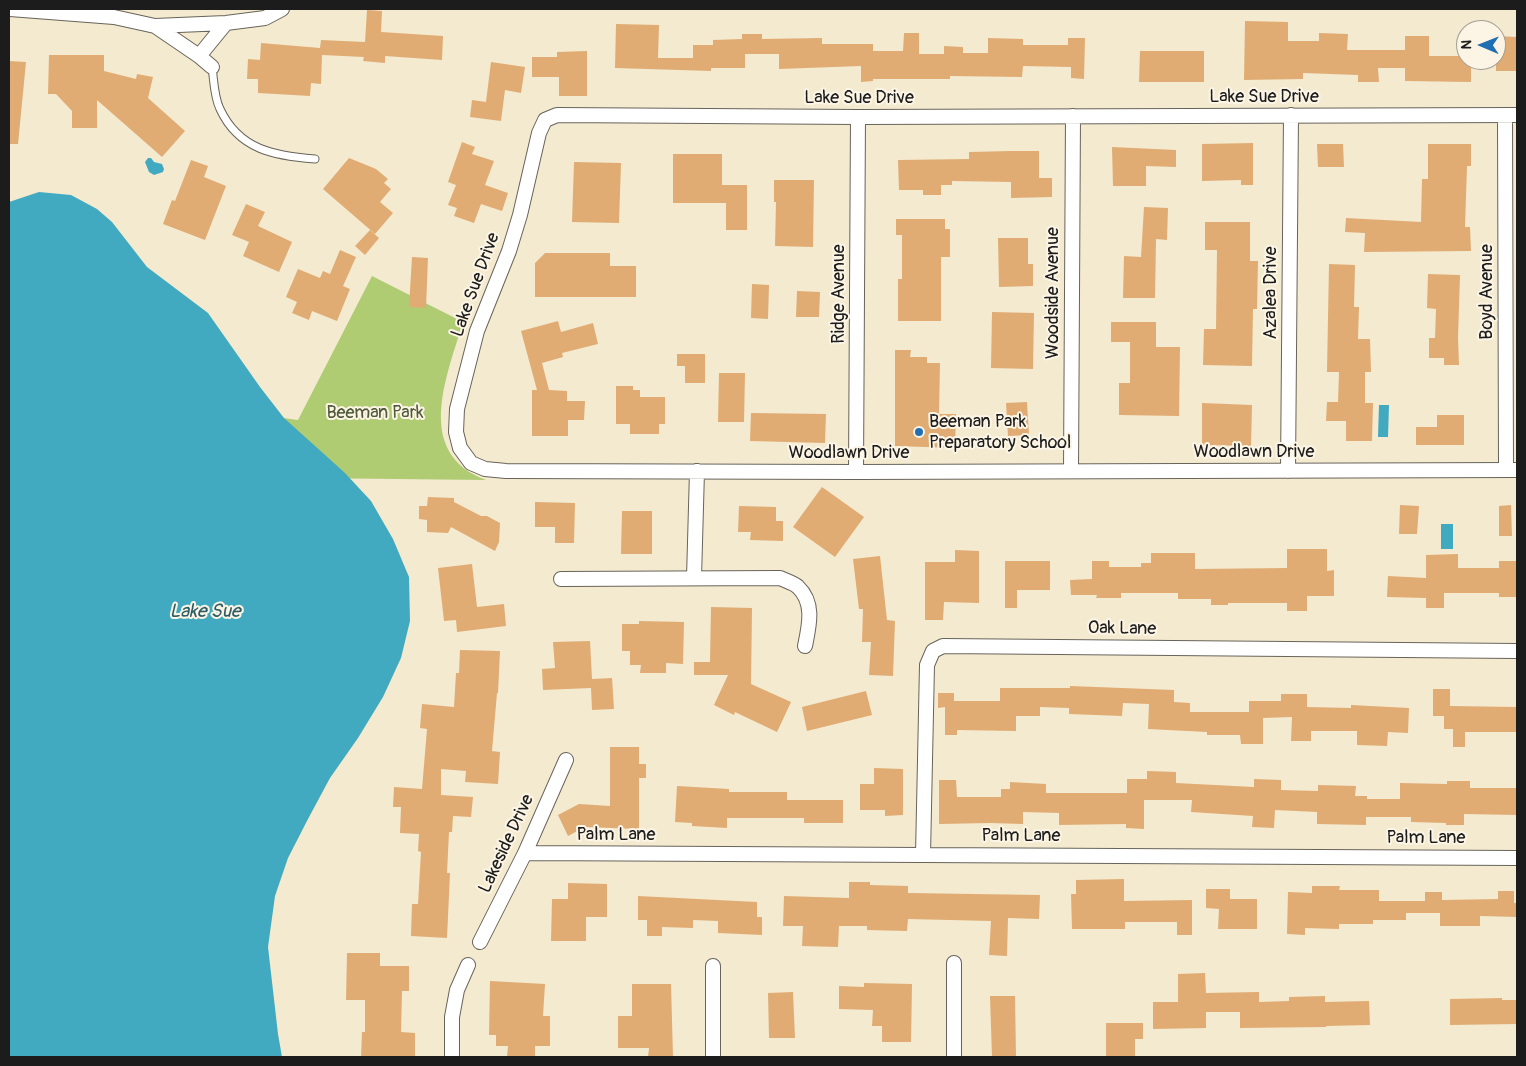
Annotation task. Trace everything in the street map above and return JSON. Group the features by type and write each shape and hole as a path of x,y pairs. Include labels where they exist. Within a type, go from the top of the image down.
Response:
{"street":[{"path":"10,9 114,17 155,26 226,24 265,18 282,9"},
{"path":"199,56 226,24"},
{"path":"155,26 212,67"},
{"name":"Lake Sue Drive","path":"460,448 456,432 457,409 475,340 509,251 520,215 538,133 545,120 557,115 858,117 1511,115"},
{"name":"Azalea Drive","path":"1288,471 1291,115"},
{"name":"Boyd Avenue","path":"1511,115 1511,469"},
{"name":"Woodside Avenue","path":"1071,471 1073,116"},
{"name":"Ridge Avenue","path":"856,472 858,117"},
{"name":"Woodlawn Drive","path":"460,448 471,463 484,469 506,471 697,470 856,472 1511,469"},
{"path":"694,578 697,470"},
{"path":"561,579 780,578 798,586 807,600 810,617 805,646"},
{"name":"Oak Lane","path":"924,854 927,665 933,651 943,646 1517,651"},
{"name":"Lakeside Drive","path":"480,942 525,853 566,760"},
{"name":"Palm Lane","path":"525,853 1517,858"},
{"path":"954,963 954,1057"},
{"path":"452,1057 452,1017 457,990 468,965"},
{"path":"713,966 713,1057"}],"lane":[{"path":"212,67 219,108 232,130 254,146 273,154 315,159"}],"green space":[{"name":"Beeman Park","path":"372,276 463,322 444,389 441,411 442,432 449,452 463,468 486,480 216,477 217,409 298,420"}],"water":[{"path":"148,158 162,164 163,172 154,175 149,172 145,162"},
{"name":"Lake Sue","path":"39,192 71,195 97,209 112,222 147,267 208,313 284,418 345,473 371,501 393,539 409,577 410,621 401,658 383,697 358,738 330,778 308,819 288,858 275,896 268,947 282,1057 9,1057 9,202"},
{"path":"1379,405 1389,405 1388,437 1378,437"},
{"path":"1441,524 1453,524 1453,549 1441,549"}],"building":[{"path":"367,10 382,11 381,32 443,36 442,60 385,56 385,63 363,61 364,57 322,55 321,84 311,83 310,96 258,93 258,79 247,79 248,59 260,60 261,43 320,48 321,40 365,42"},
{"path":"1245,21 1288,22 1288,41 1319,41 1319,33 1348,34 1347,50 1405,50 1405,36 1429,36 1429,56 1456,56 1456,70 1471,70 1471,82 1405,81 1405,68 1378,68 1379,82 1358,82 1358,75 1303,73 1303,79 1244,80"},
{"path":"616,24 659,25 658,58 693,58 693,45 713,45 713,40 742,39 742,34 762,34 762,39 822,38 822,44 873,44 873,51 903,51 904,33 919,33 919,54 944,54 944,46 963,47 963,53 988,53 988,38 1023,39 1023,45 1068,45 1068,38 1085,38 1084,79 1071,78 1071,67 1023,66 1022,77 950,76 950,79 873,79 873,81 861,82 861,66 779,69 779,54 745,54 745,68 711,68 711,71 615,68"},
{"path":"1506,36 1517,37 1517,71 1496,71 1506,70"},
{"path":"587,51 587,96 559,96 559,77 532,77 532,57 557,57 557,52"},
{"path":"1140,51 1204,51 1204,82 1139,82"},
{"path":"49,55 104,55 104,71 136,79 137,74 153,77 148,98 185,131 162,157 97,100 97,128 72,128 72,111 56,94 48,94"},
{"path":"9,61 26,62 18,144 9,144"},
{"path":"491,62 525,67 521,93 505,90 501,121 470,117 472,100 486,102"},
{"path":"462,142 475,147 472,154 494,161 485,185 508,193 502,211 481,204 474,223 454,216 457,208 448,205 456,185 448,182"},
{"path":"1253,143 1253,185 1241,185 1241,180 1202,181 1202,144"},
{"path":"1317,144 1343,144 1344,167 1318,167"},
{"path":"1428,144 1471,144 1471,166 1467,166 1465,227 1470,227 1471,251 1364,252 1365,233 1345,232 1346,218 1421,222 1422,179 1428,179"},
{"path":"1112,147 1176,150 1176,167 1146,166 1146,186 1113,186"},
{"path":"1039,151 1039,178 1052,178 1052,197 1011,198 1011,182 952,181 952,185 941,185 941,195 923,195 923,190 899,190 898,160 969,159 969,152"},
{"path":"673,154 722,154 722,185 747,185 747,230 726,230 726,203 673,203"},
{"path":"349,158 376,169 388,179 384,183 391,189 380,202 393,213 375,234 323,189"},
{"path":"191,160 208,166 204,177 226,186 205,240 163,224 172,200 175,201"},
{"path":"574,162 621,163 619,223 572,222"},
{"path":"774,180 814,180 813,247 775,246 776,202 774,202"},
{"path":"246,204 265,212 258,226 292,242 279,272 243,256 249,242 232,235"},
{"path":"1144,207 1168,208 1167,240 1156,239 1155,298 1123,298 1124,256 1141,257"},
{"path":"896,219 945,219 945,229 950,229 950,257 941,257 941,321 898,321 898,279 902,279 902,235 896,235"},
{"path":"1205,222 1250,222 1250,261 1258,261 1257,309 1253,309 1252,366 1203,365 1204,329 1216,329 1217,250 1205,250"},
{"path":"370,230 379,238 365,255 355,246"},
{"path":"998,238 1028,238 1028,264 1033,264 1033,286 999,287"},
{"path":"340,250 356,257 343,286 350,289 337,321 312,311 309,320 292,313 297,302 286,297 298,269 320,278 323,271 330,274"},
{"path":"545,253 610,253 610,266 636,266 636,297 535,297 535,263"},
{"path":"412,257 428,258 426,308 409,307"},
{"path":"1329,264 1355,265 1354,307 1359,307 1358,339 1370,339 1371,372 1365,372 1365,403 1373,403 1372,441 1346,441 1346,421 1326,421 1327,402 1338,402 1339,372 1327,372"},
{"path":"1428,274 1460,275 1459,365 1444,365 1444,358 1429,358 1429,338 1435,338 1436,309 1427,308"},
{"path":"752,284 769,285 768,319 751,318"},
{"path":"797,291 820,292 819,317 796,317"},
{"path":"992,312 1034,313 1033,369 991,368"},
{"path":"558,321 561,332 593,323 598,344 562,353 563,357 542,363 549,390 567,391 567,401 585,401 584,420 568,420 568,436 532,436 532,390 537,390 521,331"},
{"path":"1111,322 1156,322 1156,347 1180,347 1179,416 1119,415 1119,383 1130,383 1130,342 1111,342"},
{"path":"895,350 911,350 910,357 927,357 927,363 940,363 939,414 956,414 955,448 895,446"},
{"path":"677,354 705,354 705,383 685,383 685,366 677,366"},
{"path":"719,373 745,373 744,422 718,422"},
{"path":"616,386 633,386 633,390 640,390 640,397 665,397 665,424 659,424 659,434 630,434 630,424 616,424"},
{"path":"1027,402 1029,435 1008,436 1006,403"},
{"path":"1202,403 1252,405 1251,446 1202,445"},
{"path":"751,413 826,414 825,443 750,441"},
{"path":"1437,415 1464,415 1464,445 1416,445 1416,427 1437,427"},
{"path":"822,487 864,517 835,557 793,527"},
{"path":"428,497 454,498 454,502 481,516 487,516 500,523 499,542 495,551 451,527 448,533 427,532 427,520 419,519 419,506 427,506"},
{"path":"535,502 575,503 574,543 555,543 555,527 535,527"},
{"path":"1400,505 1419,506 1417,534 1399,534"},
{"path":"1511,505 1512,536 1499,536 1499,506"},
{"path":"739,506 776,507 776,521 783,521 783,541 750,540 751,532 738,532"},
{"path":"622,511 652,511 652,554 621,554"},
{"path":"1287,549 1327,549 1327,571 1334,570 1334,596 1307,596 1307,611 1287,611 1287,603 1228,603 1228,605 1211,605 1211,599 1178,599 1178,593 1121,593 1121,598 1096,598 1097,595 1071,595 1070,580 1092,579 1092,561 1109,561 1109,567 1141,567 1141,563 1151,563 1151,553 1195,553 1195,569 1287,568"},
{"path":"955,550 979,551 979,603 944,602 943,620 925,620 925,562 955,562"},
{"path":"1458,554 1458,568 1499,568 1499,561 1517,561 1517,597 1499,597 1499,593 1444,593 1444,608 1426,608 1426,598 1387,597 1388,576 1426,578 1426,555"},
{"path":"880,556 887,620 895,621 893,676 869,675 871,642 862,642 863,609 859,609 853,559"},
{"path":"1005,561 1050,561 1050,590 1017,590 1017,608 1005,608"},
{"path":"472,564 477,607 504,604 506,626 457,632 456,620 444,621 438,568"},
{"path":"711,607 752,608 751,684 791,702 777,732 735,712 734,715 714,705 728,675 694,675 694,662 710,662"},
{"path":"639,621 684,622 683,664 666,663 666,673 640,673 641,665 630,665 630,651 622,651 622,624 639,624"},
{"path":"590,641 592,679 612,678 614,709 592,710 591,688 543,690 542,669 555,668 553,642"},
{"path":"460,650 500,651 492,751 500,752 498,784 465,782 466,771 441,769 441,795 473,797 471,817 453,816 452,832 449,832 447,873 450,873 447,938 411,936 412,904 418,904 421,852 418,851 419,834 400,833 401,807 393,807 394,787 422,789 427,729 420,728 422,704 454,707 456,673 459,673"},
{"path":"1070,686 1174,690 1174,702 1190,703 1190,712 1249,712 1249,701 1281,701 1281,694 1307,694 1307,707 1351,708 1351,705 1409,708 1408,733 1388,732 1387,746 1357,745 1357,731 1311,731 1311,741 1291,741 1292,717 1263,718 1263,744 1241,744 1240,735 1207,735 1207,732 1148,729 1149,704 1123,703 1122,716 1069,714 1069,708 1040,707 1040,716 1016,716 1016,731 957,730 957,735 945,735 945,707 938,708 938,693 954,693 954,701 1000,701 1000,688 1070,688"},
{"path":"1433,689 1450,689 1450,706 1517,707 1517,732 1465,732 1465,747 1453,747 1453,729 1444,729 1444,716 1433,716"},
{"path":"866,691 872,715 807,731 802,707"},
{"path":"610,747 639,747 639,764 646,764 646,778 639,778 639,829 585,827 568,836 558,815 579,804 610,806"},
{"path":"874,768 903,769 903,815 885,816 885,810 860,810 860,784 874,784"},
{"path":"1147,771 1176,772 1176,783 1254,787 1254,779 1281,780 1281,790 1318,791 1318,785 1356,786 1355,796 1367,796 1367,799 1400,799 1400,783 1447,784 1447,781 1470,781 1470,788 1517,788 1517,815 1464,814 1464,825 1411,822 1411,817 1366,817 1366,825 1317,824 1317,812 1275,810 1274,828 1252,827 1253,816 1191,812 1192,800 1144,800 1144,829 1126,828 1126,824 1059,825 1059,813 1023,812 1023,824 939,824 939,780 956,780 957,797 1001,797 1001,789 1010,789 1010,782 1046,784 1046,793 1127,793 1127,779 1147,779"},
{"path":"677,786 729,789 729,792 787,792 787,800 843,800 843,823 804,823 804,818 727,818 727,828 692,826 692,823 675,822"},
{"path":"1124,879 1124,901 1192,900 1192,935 1177,935 1177,922 1125,922 1125,929 1072,929 1071,894 1076,894 1076,880"},
{"path":"849,882 870,882 870,885 908,886 908,893 1040,895 1039,919 1008,918 1007,956 989,955 991,921 908,919 907,931 867,930 867,926 839,926 838,947 802,946 803,926 783,926 784,896 849,898"},
{"path":"568,883 607,884 607,917 586,917 586,941 551,941 552,899 568,899"},
{"path":"1312,886 1340,886 1339,890 1379,890 1379,901 1425,901 1425,892 1442,892 1442,900 1498,899 1498,891 1514,891 1514,903 1517,903 1517,917 1480,916 1480,926 1440,926 1440,913 1406,913 1406,920 1373,920 1373,924 1339,924 1339,929 1305,928 1305,935 1287,934 1288,892 1312,893"},
{"path":"1206,889 1230,889 1230,899 1257,899 1257,929 1218,929 1219,909 1206,908"},
{"path":"638,896 757,902 757,917 762,917 762,935 718,933 718,921 693,920 693,928 662,927 662,936 647,936 647,920 638,920"},
{"path":"347,953 380,953 380,966 409,966 409,991 402,991 401,1032 415,1033 415,1057 361,1057 362,1032 365,1032 365,1000 346,1000"},
{"path":"1205,973 1206,993 1259,992 1259,1002 1289,1001 1289,997 1325,996 1325,1002 1369,1001 1370,1025 1240,1028 1240,1012 1206,1012 1206,1028 1153,1029 1153,1002 1178,1002 1178,974"},
{"path":"490,981 545,984 543,1016 550,1016 550,1046 535,1046 535,1057 507,1057 508,1046 496,1046 496,1035 489,1035"},
{"path":"864,983 912,984 911,1042 882,1042 882,1026 872,1026 873,1010 839,1009 839,986 864,987"},
{"path":"632,984 671,984 673,1057 648,1057 649,1048 618,1048 618,1016 632,1016"},
{"path":"793,992 795,1038 769,1038 768,993"},
{"path":"990,996 1015,996 1016,1057 992,1057"},
{"path":"1502,998 1502,1000 1517,1000 1517,1024 1450,1025 1450,999"},
{"path":"1106,1023 1143,1023 1143,1039 1135,1039 1135,1057 1106,1057"}],"place":[{"name":"Beeman Park Preparatory School","path":"919,432"}]}
